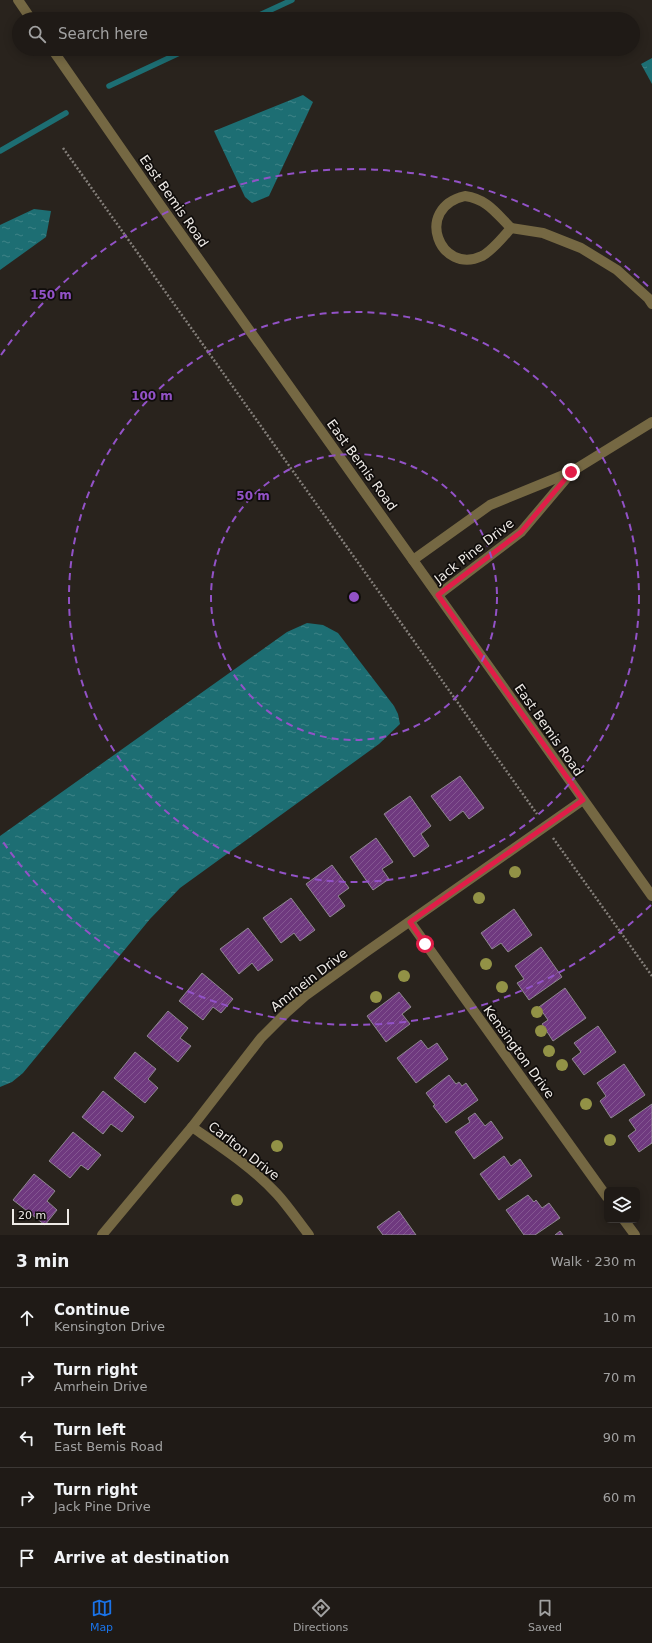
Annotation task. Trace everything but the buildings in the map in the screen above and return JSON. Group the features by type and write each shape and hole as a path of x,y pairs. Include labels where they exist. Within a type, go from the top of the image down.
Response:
{"street":[{"path":"18,0 26,12"},
{"name":"East Bemis Road","path":"57,56 161,206 652,896"},
{"path":"511,228 484,255 474,259 464,259 454,256 443,247 436,233 436,223 446,204 465,196 476,198 485,202 511,228 543,233 581,248 617,270 648,298 652,304"},
{"name":"Jack Pine Drive","path":"413,560 490,505 571,472 652,422"},
{"name":"Jack Pine Drive","path":"438,595 521,532 571,472"},
{"name":"Amrhein Drive","path":"102,1235 192,1127 262,1038 287,1012 312,992 583,800"},
{"name":"Kensington Drive","path":"410,922 604,1193"},
{"name":"Carlton Drive","path":"192,1127 225,1150 259,1177 276,1194 309,1235"},
{"path":"626,1223 635,1235"}],"path":[{"path":"63,148 652,976"}],"water":[{"path":"652,58 652,84 641,64"},
{"path":"303,95 313,102 269,196 252,203 245,197 214,131"},
{"path":"34,209 51,211 46,237 0,270 0,225"},
{"path":"307,623 323,625 338,633 394,706 398,714 400,724 379,744 180,888 150,919 23,1073 12,1082 0,1087 0,836 287,632"}],"waterway":[{"path":"266,12 292,0"},
{"path":"109,86 173,56"},
{"path":"0,151 66,113"}],"route":[{"path":"425,944 410,922 583,800 438,595 521,532 571,472"}]}
